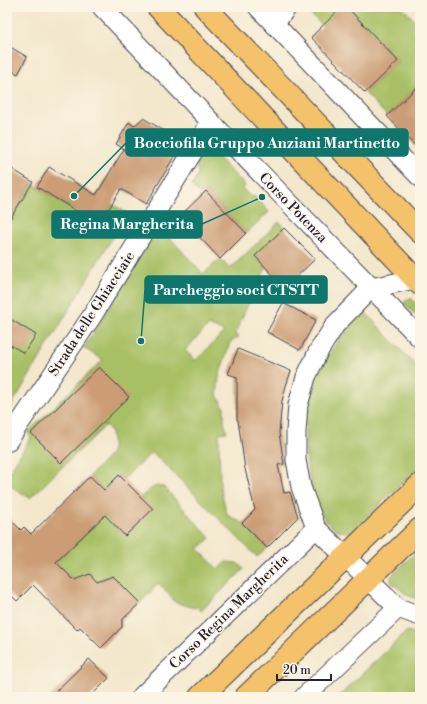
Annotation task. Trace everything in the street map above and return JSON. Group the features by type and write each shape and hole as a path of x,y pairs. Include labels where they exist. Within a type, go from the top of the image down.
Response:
{"main road":[{"path":"158,7 419,280"},
{"path":"205,7 420,232"},
{"path":"200,697 420,485"},
{"path":"246,697 420,529"}],"street":[{"name":"Corso Potenza","path":"102,7 420,338"},
{"path":"258,7 420,177"},
{"path":"274,24 287,7"},
{"name":"Strada delle Ghiacciaie","path":"7,442 92,316 211,122"},
{"path":"419,280 371,288 335,326 318,352 306,377 298,406 296,460 301,487 316,528 345,558 398,608 420,616"},
{"name":"Corso Regina Margherita","path":"141,697 316,528"},
{"path":"304,697 398,608"}],"green space":[{"path":"303,7 342,7 323,26"},
{"path":"347,7 402,7 420,26 420,84 387,116 365,93 398,61"},
{"path":"210,150 245,185 243,189 251,197 255,196 269,212 246,233 206,191 201,195 192,186 198,174 196,164 202,154"},
{"path":"32,184 99,225 112,204 127,213 7,413 7,224"},
{"path":"279,222 284,228 255,256 266,268 249,301 235,335 239,337 230,342 219,377 217,395 224,407 224,422 227,432 219,433 220,486 227,515 242,523 267,548 257,557 152,452 124,479 119,475 104,490 90,476 105,461 111,452 112,437 110,430 106,425 30,498 7,484 7,476 31,437 27,433 103,360 84,348 159,226 203,274 220,259 230,269","holes":["209,325 224,332 195,361 185,350"]},
{"path":"407,299 412,299 420,307 420,319 405,305 405,301"},
{"path":"363,310 420,370 420,466 352,532 344,532 332,527 324,517 317,504 308,472 305,439 306,424 309,401 319,374 329,354 348,327"},
{"path":"157,486 164,487 210,538 198,549 218,569 226,562 237,563 244,569 201,611 197,606 195,608 175,602 159,583 140,603 113,576 97,582 90,575 74,580 56,562 105,515 125,536 152,509 141,497"},
{"path":"420,548 420,600 407,595 391,582 391,576"},
{"path":"407,631 420,635 420,697 338,697"}],"building":[{"path":"342,7 347,7 398,61 365,93 311,37"},
{"path":"7,45 27,57 18,74 7,68"},
{"path":"420,84 420,151 387,116"},
{"path":"143,118 183,142 146,204 121,189 99,225 37,187 49,167 96,195 124,149 116,144 129,122 134,126"},
{"path":"7,166 33,182 7,224"},
{"path":"206,191 246,233 220,259 180,216"},
{"path":"284,228 315,259 285,288 255,256"},
{"path":"283,303 316,320 300,350 267,332"},
{"path":"7,317 36,335 24,353 7,343"},
{"path":"238,349 291,371 282,401 279,433 284,464 278,465 284,493 290,492 298,517 267,548 242,523 255,510 245,469 237,420 237,377 228,374"},
{"path":"99,367 129,397 61,463 31,433"},
{"path":"119,475 153,509 125,536 105,515 56,562 74,580 90,574 97,582 113,576 140,603 122,620 122,627 101,648 80,627 77,630 33,585 17,601 7,591 7,516 21,530 24,527 31,534 90,476 104,490"},
{"path":"89,659 109,678 90,697 50,697"}],"place":[{"name":"Bocciofila Gruppo Anziani Martinetto","path":"74,196"},
{"name":"Regina Margherita","path":"262,197"},
{"name":"Parcheggio soci CTSTT","path":"141,341"}]}
